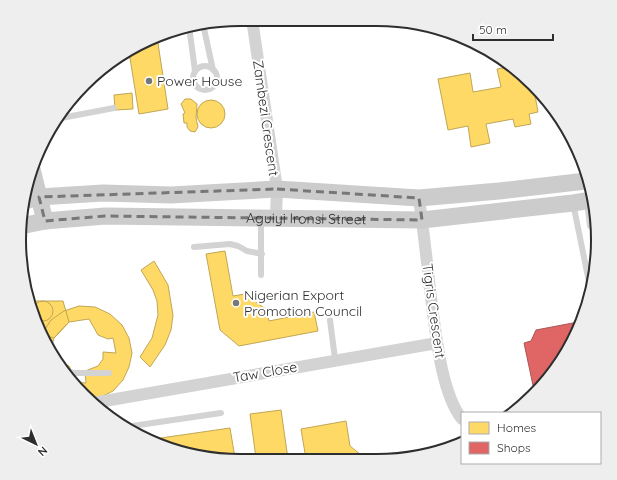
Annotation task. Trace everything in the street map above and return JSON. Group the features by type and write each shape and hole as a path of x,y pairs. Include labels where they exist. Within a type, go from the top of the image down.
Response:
{"main road":[{"name":"Aguiyi Ironsi Street","path":"32,199 104,193 171,195 277,189 419,198 583,181"},
{"path":"32,199 45,221"},
{"name":"Aguiyi Ironsi Street","path":"27,222 105,216 422,220 584,201"}],"street":[{"name":"Zambezi Crescent","path":"253,26 277,189 268,217"},
{"name":"Tigris Crescent","path":"419,198 437,343 449,395 457,413 461,418"},
{"name":"Taw Close","path":"99,401 335,359 437,343"}],"lane":[{"path":"190,32 195,71 194,83 204,90 212,88 217,77 214,70 205,29"},
{"path":"195,71 202,66 210,67 214,70"},
{"path":"65,117 114,108"},
{"path":"584,201 591,227"},
{"path":"584,201 589,267"},
{"path":"261,275 262,254 268,217"},
{"path":"194,247 230,244 238,246 247,252 262,254"},
{"path":"330,320 335,359"},
{"path":"72,372 109,373"},
{"path":"134,426 221,413"}],"highlighted area":[{"path":"277,189 419,198 422,220 276,217 105,216 45,221 39,197"}],"building: Homes":[{"name":"Power House","path":"158,42 168,109 139,114 130,57"},
{"path":"504,68 535,96 538,112 529,114 531,124 515,127 513,119 486,124 490,143 471,147 468,126 448,130 438,79 470,73 473,92 501,87 497,69"},
{"path":"132,93 133,109 115,110 114,95"},
{"path":"185,99 191,99 197,104 196,118 198,127 195,132 190,131 187,127 187,123 184,123 183,114 185,113 181,104"},
{"path":"211,100 221,104 225,114 221,124 211,128 201,124 197,114 201,104"},
{"name":"Nigerian Export Promotion Council","path":"225,251 233,296 245,294 267,310 269,321 314,312 318,331 239,346 220,330 206,254"},
{"path":"154,261 168,285 173,315 171,330 165,345 150,367 140,357 152,338 158,315 157,301 153,290 141,270"},
{"path":"35,301 63,301 69,322 54,338 48,335"},
{"path":"39,301 47,301 53,307 53,315 47,321 42,321 36,304"},
{"path":"79,306 95,307 110,314 122,325 129,338 132,353 129,367 123,380 113,391 97,399 81,383 86,383 85,371 98,366 103,359 103,352 116,353 113,338 108,339 98,335 89,319 69,322 54,338 53,343 45,329 51,320 64,311"},
{"path":"66,364 69,366 75,376 70,370"},
{"path":"281,410 287,454 255,454 250,414"},
{"path":"346,421 350,446 360,454 305,454 301,429"},
{"path":"230,428 234,454 198,450 159,438"}],"building: Shops":[{"path":"575,323 555,359 533,386 524,343 531,341 536,330"}],"place":[{"name":"Power House","path":"149,81"},
{"name":"Nigerian Export Promotion Council","path":"236,303"}]}
